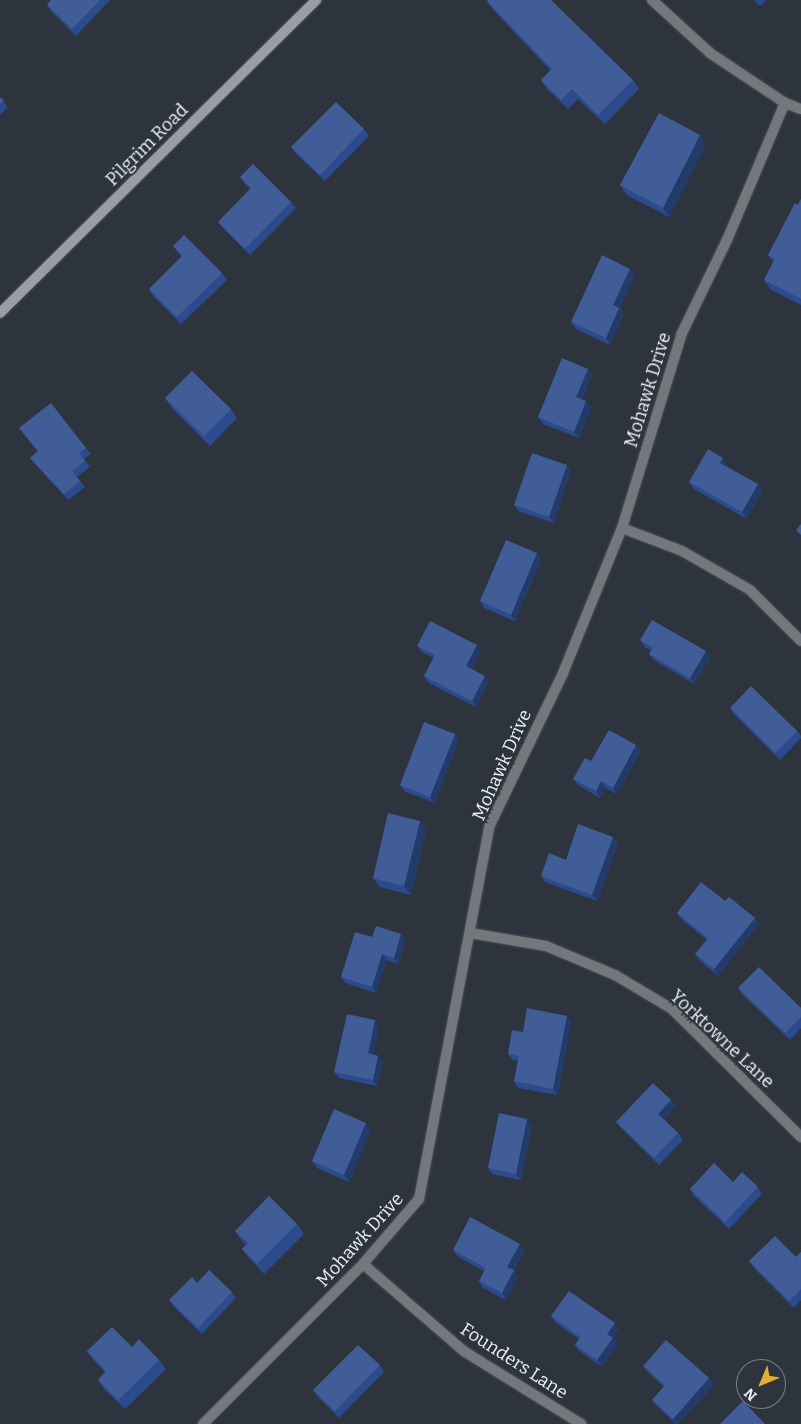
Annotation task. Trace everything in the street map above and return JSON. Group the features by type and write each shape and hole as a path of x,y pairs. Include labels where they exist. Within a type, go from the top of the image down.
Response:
{"street":[{"name":"Pilgrim Road","path":"0,313 316,0"},
{"path":"652,0 710,53 785,103 801,109"},
{"name":"Mohawk Drive","path":"203,1424 363,1264 419,1199 490,825 563,673 622,528 682,333 727,240 785,103"},
{"path":"622,528 682,551 750,590 801,641"},
{"name":"Yorktowne Lane","path":"470,933 546,946 615,975 672,1009 801,1137"},
{"name":"Founders Lane","path":"363,1264 464,1352 581,1424"}],"building":[{"path":"51,0 100,0 72,29 47,5"},
{"path":"488,0 551,0 633,80 598,115 572,89 561,100 541,80 552,69"},
{"path":"336,102 364,129 320,175 291,147"},
{"path":"659,113 700,135 663,208 620,185"},
{"path":"253,164 291,202 245,249 218,222 251,188 240,177"},
{"path":"801,199 801,299 764,280 775,259 768,255 795,203 798,205"},
{"path":"184,235 222,273 177,317 149,289 182,256 173,246"},
{"path":"602,255 630,269 613,305 619,308 606,338 571,322"},
{"path":"562,358 588,369 576,397 586,401 574,432 538,417"},
{"path":"192,371 231,409 204,436 165,398"},
{"path":"51,403 86,448 79,453 85,461 72,471 80,481 64,494 30,458 38,451 19,428"},
{"path":"708,449 723,458 720,463 758,484 742,512 689,482"},
{"path":"532,453 567,465 549,517 514,505"},
{"path":"801,524 801,535 796,530"},
{"path":"506,540 537,553 511,615 480,601"},
{"path":"652,620 706,651 690,678 649,654 653,648 640,640"},
{"path":"430,621 477,645 466,666 485,676 472,701 424,676 435,655 417,646"},
{"path":"751,686 797,731 775,753 730,708"},
{"path":"424,722 455,734 430,797 400,785"},
{"path":"609,730 636,745 613,788 601,781 596,791 573,779 585,758 591,761"},
{"path":"388,813 420,821 404,886 373,878"},
{"path":"578,824 613,837 592,895 541,876 549,853 566,860"},
{"path":"701,882 725,901 729,897 755,918 714,969 695,954 708,938 677,913"},
{"path":"376,926 401,934 394,958 382,954 372,987 341,977 355,932 372,937"},
{"path":"759,967 801,1008 801,1017 785,1033 738,988"},
{"path":"527,1008 567,1016 553,1089 514,1081 519,1056 508,1054 512,1030 523,1032"},
{"path":"347,1014 375,1020 368,1053 378,1056 373,1080 334,1072"},
{"path":"653,1083 671,1100 658,1114 678,1133 654,1158 616,1122"},
{"path":"334,1109 366,1123 344,1175 312,1161"},
{"path":"499,1113 527,1119 516,1174 488,1168"},
{"path":"714,1163 733,1182 742,1172 758,1187 725,1222 690,1189"},
{"path":"269,1196 297,1224 257,1264 242,1249 248,1243 235,1231"},
{"path":"470,1217 520,1244 507,1267 514,1270 502,1293 479,1281 486,1268 453,1250"},
{"path":"775,1236 796,1257 801,1252 801,1289 789,1301 749,1261"},
{"path":"209,1270 232,1292 198,1328 169,1300 192,1277 197,1283"},
{"path":"569,1291 615,1323 607,1334 613,1338 597,1360 575,1345 580,1337 551,1316"},
{"path":"112,1327 132,1347 139,1339 159,1360 118,1400 98,1380 106,1371 87,1351"},
{"path":"666,1340 709,1378 673,1419 652,1400 665,1385 643,1366"},
{"path":"358,1345 380,1365 335,1411 313,1390"},
{"path":"736,1408 751,1409 765,1424 720,1424"}]}
